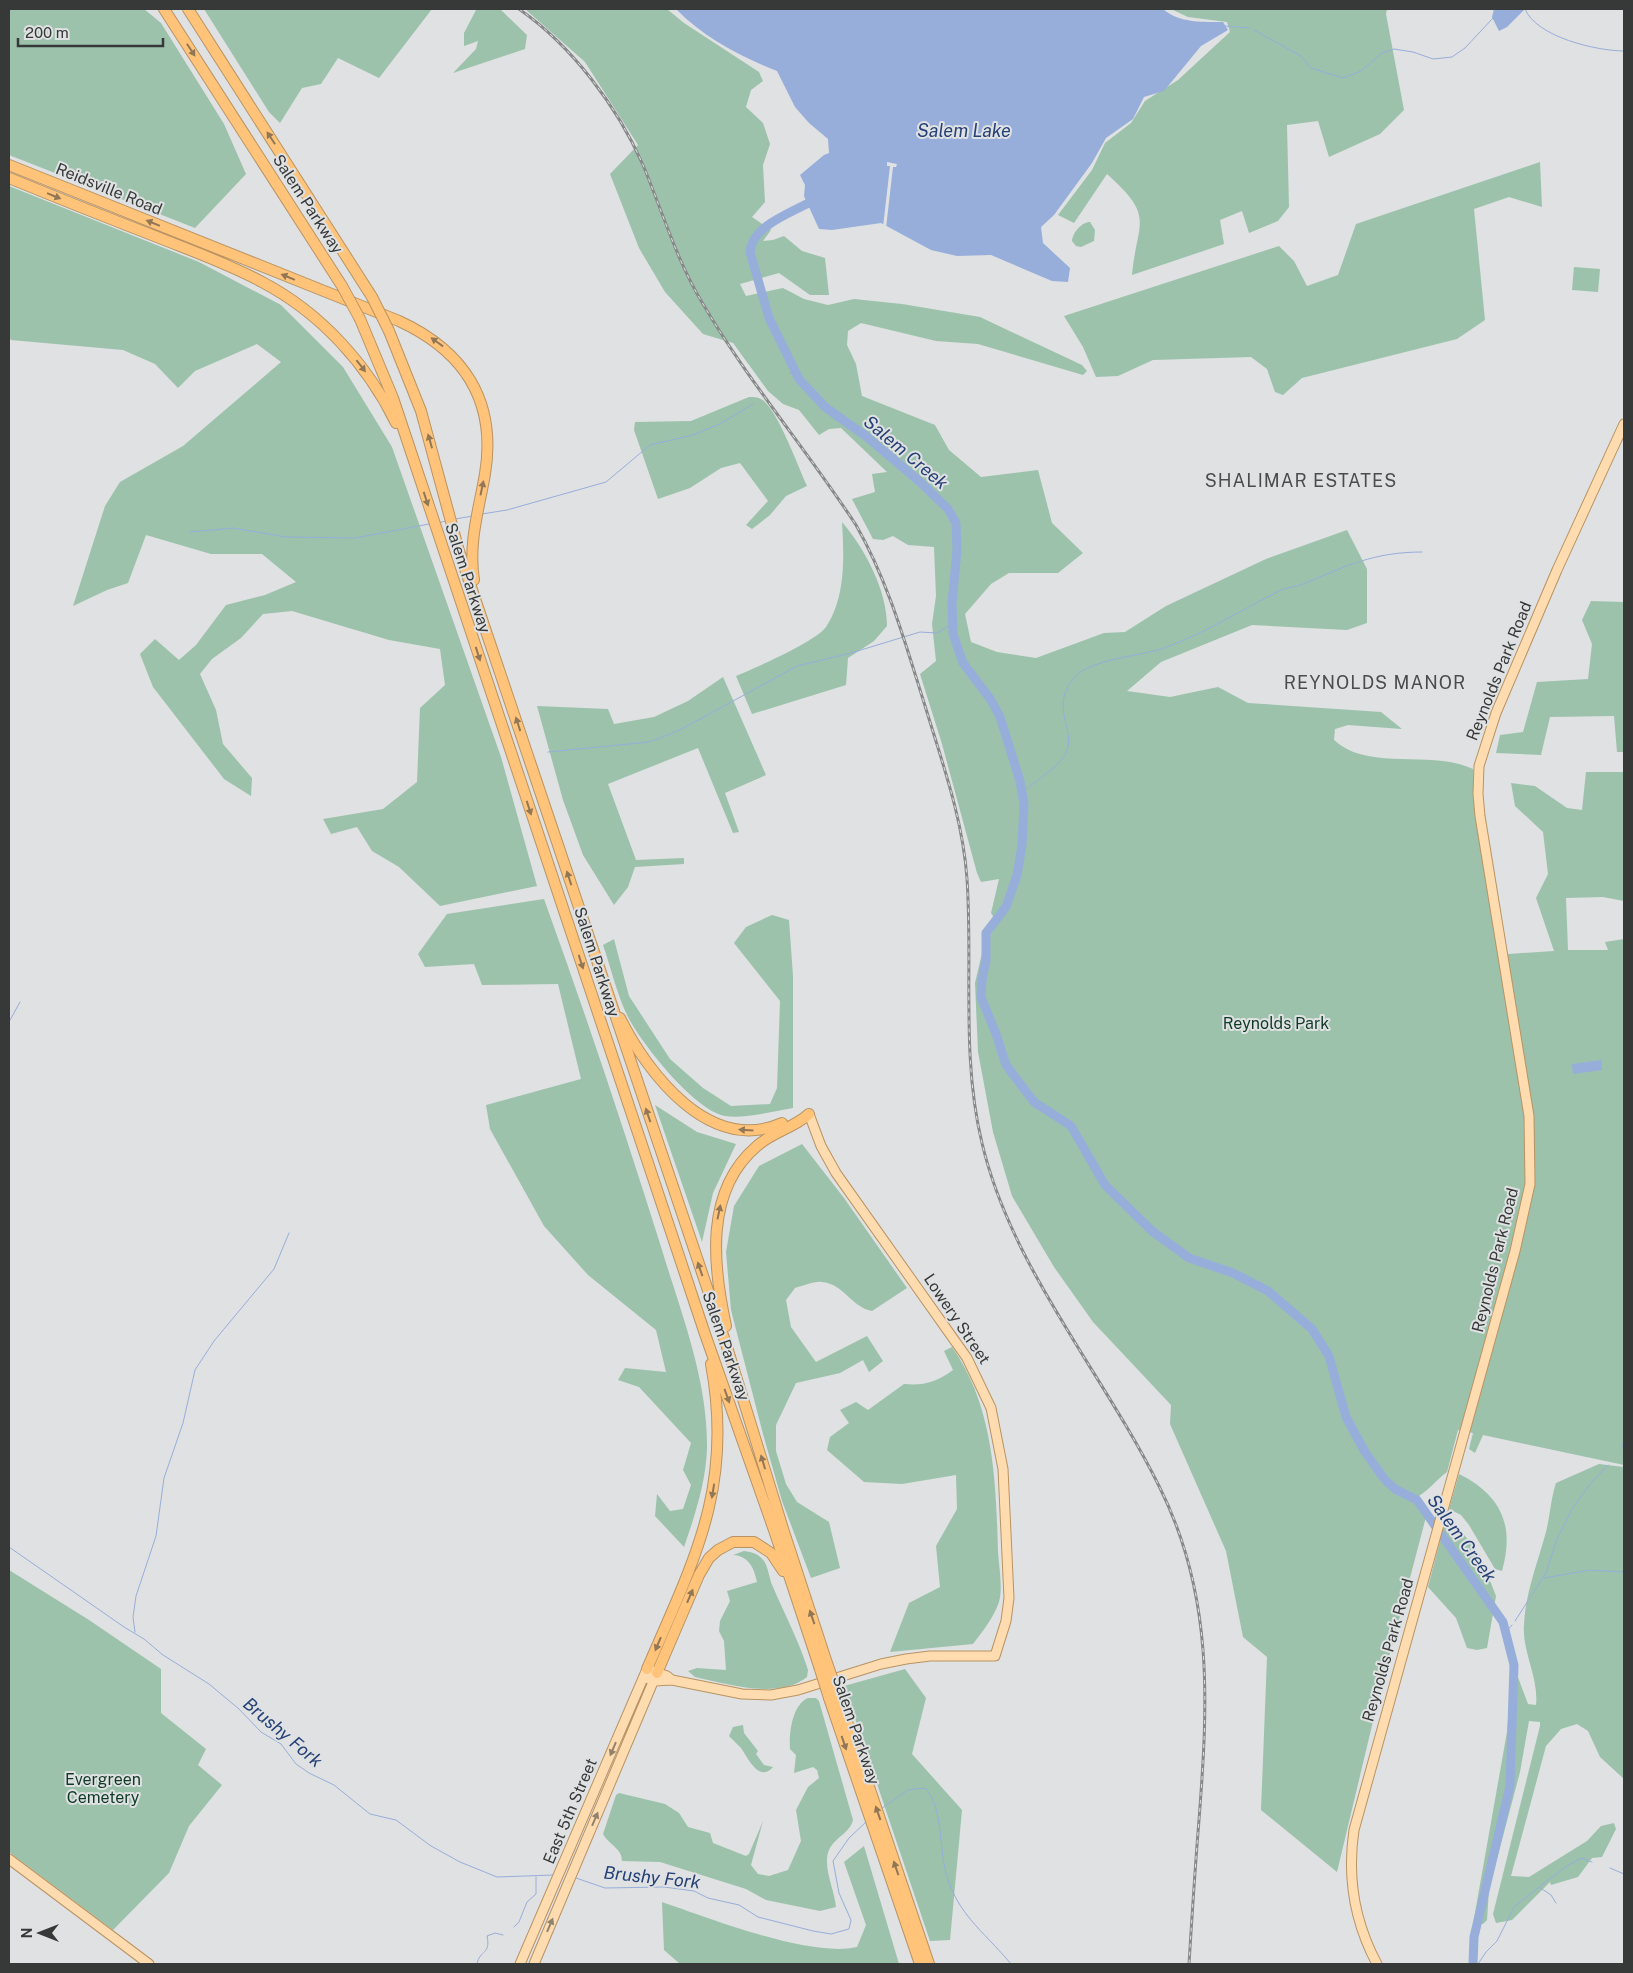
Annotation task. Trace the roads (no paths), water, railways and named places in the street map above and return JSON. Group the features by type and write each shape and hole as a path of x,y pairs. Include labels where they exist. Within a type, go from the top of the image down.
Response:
{"highway":[{"name":"Salem Parkway","path":"164,9 342,286 360,318 386,378 705,1334 792,1587 834,1696 884,1846 920,1964"},
{"name":"Salem Parkway","path":"188,9 372,297 389,331 423,418 459,550 738,1381 823,1665"},
{"name":"Reidsville Road","path":"9,165 410,326 444,347 461,366 478,396 486,429 486,464 472,546 472,571 478,606"},
{"name":"Reidsville Road","path":"9,178 194,252 263,282 297,303 329,330 351,353 375,385 411,453"},
{"path":"607,991 624,1026 646,1060 670,1089 701,1115 725,1126 749,1130 771,1127 801,1114 809,1114"},
{"path":"738,1381 717,1278 716,1242 721,1206 733,1175 748,1154 769,1136 809,1114"},
{"path":"651,1675 700,1543 713,1492 718,1458 717,1412 705,1334"},
{"path":"651,1675 702,1570 710,1558 722,1547 738,1541 759,1544 775,1557 792,1587"},
{"name":"Salem Parkway","path":"884,1846 929,1964"}],"main road":[{"name":"Reynolds Park Road","path":"1377,1964 1365,1940 1355,1906 1351,1871 1352,1842 1365,1785 1522,1226 1528,1200 1531,1170 1530,1123 1524,1076 1480,816 1478,794 1479,766 1496,713 1518,660 1624,424"},
{"name":"Lowery Street","path":"651,1675 742,1694 771,1694 798,1690 881,1664 906,1659 936,1656 995,1656 1006,1620 1009,1598 1003,1469 991,1408 967,1358 833,1168 821,1146 809,1114"},
{"name":"East 5th Street","path":"520,1964 564,1863 651,1675"},
{"name":"East 5th Street","path":"534,1964 651,1675"},
{"path":"9,1859 150,1964"}],"water":[{"name":"Salem Lake","path":"676,9 1163,9 1169,14 1183,19 1199,22 1223,22 1228,30 1201,46 1164,91 1144,97 1133,119 1106,138 1092,163 1054,215 1041,227 1043,243 1070,268 1068,282 1052,281 991,255 957,256 931,250 881,223 832,230 819,229 804,196 805,185 800,175 829,153 828,139 809,123 795,107 777,71 723,45 698,29"},
{"path":"1494,9 1525,9 1507,27 1499,31 1492,17"},
{"path":"1601,1060 1602,1070 1573,1074 1572,1064"}],"waterway":[{"path":"1525,9 1531,19 1554,35 1584,45 1624,51"},
{"path":"1254,30 1301,56 1311,68 1343,78 1361,71 1382,53 1394,49 1413,52 1433,59 1452,57 1465,48 1493,18"},
{"path":"1225,26 1249,28"},
{"name":"Salem Creek","path":"817,198 767,226 753,242 750,252 769,318 799,379 825,407 867,437 920,482 948,509 956,523 957,550 952,603 953,634 963,663 991,700 1000,717 1020,781 1024,804 1022,845 1017,875 1006,907 986,933 986,960 982,980 981,997 1006,1065 1034,1102 1071,1126 1105,1185 1152,1231 1189,1258 1233,1273 1268,1291 1312,1329 1329,1356 1346,1417 1365,1452 1385,1480 1395,1489 1417,1500 1503,1622 1514,1665 1510,1786 1474,1937 1473,1964"},
{"name":"Salem Creek","path":"790,373 796,374"},
{"path":"482,514 507,510 606,482 650,445 693,435 720,424 753,404"},
{"path":"455,519 473,516"},
{"path":"438,523 446,521"},
{"path":"190,532 233,528 286,537 355,538 429,524"},
{"path":"1022,793 1059,763 1066,753 1068,735 1063,708 1064,698 1067,688 1082,671 1104,662 1167,647 1211,627 1281,590 1300,585 1361,561 1389,554 1422,552"},
{"path":"548,752 649,742 680,730 797,666 851,653 920,632 937,633 952,624"},
{"path":"9,1022 20,1002"},
{"path":"135,1632 133,1617 136,1596 156,1536 164,1478 183,1423 195,1370 214,1341 274,1269 289,1233"},
{"path":"1622,1447 1624,1441"},
{"path":"1515,1621 1546,1573 1557,1539 1572,1509 1590,1484 1608,1465"},
{"name":"Brushy Fork","path":"9,1547 144,1639 163,1655 209,1684 239,1709 261,1732 281,1744 296,1764 309,1773 334,1785 370,1814 396,1820 431,1846 460,1862 497,1877 554,1875"},
{"path":"1544,1578 1590,1570 1624,1572"},
{"path":"1506,1632 1512,1625"},
{"name":"Brushy Fork","path":"882,1808 908,1790 925,1788 934,1803 937,1813 944,1864 954,1895 970,1919 1011,1964"},
{"name":"Brushy Fork","path":"576,1878 605,1888 664,1887 694,1891 708,1898 739,1905 758,1917 831,1934 849,1929 851,1920 839,1893 833,1861 849,1838 866,1822"},
{"path":"1540,1886 1581,1858 1592,1862"},
{"path":"1610,1868 1624,1874"},
{"path":"514,1927 519,1922 527,1902 536,1894 536,1877"},
{"path":"1478,1964 1497,1941 1514,1907 1539,1887 1551,1895 1556,1903"},
{"path":"477,1964 478,1959 488,1946 487,1936 495,1933 503,1935"}],"railway":[{"path":"519,9 575,59 606,99 620,121 643,165 677,253 693,287 720,333 856,525 878,569 896,615 957,814 965,857 969,912 969,1012 972,1078 982,1143 996,1189 1014,1233 1036,1276 1060,1319 1137,1444 1159,1486 1177,1527 1190,1568 1203,1650 1205,1692 1202,1777 1189,1964"}],"district":[{"name":"SHALIMAR ESTATES","path":"1301,480"},
{"name":"REYNOLDS MANOR","path":"1375,682"}],"park label":[{"name":"Reynolds Park","path":"1276,1023"},
{"name":"Evergreen Cemetery","path":"103,1788"}]}
